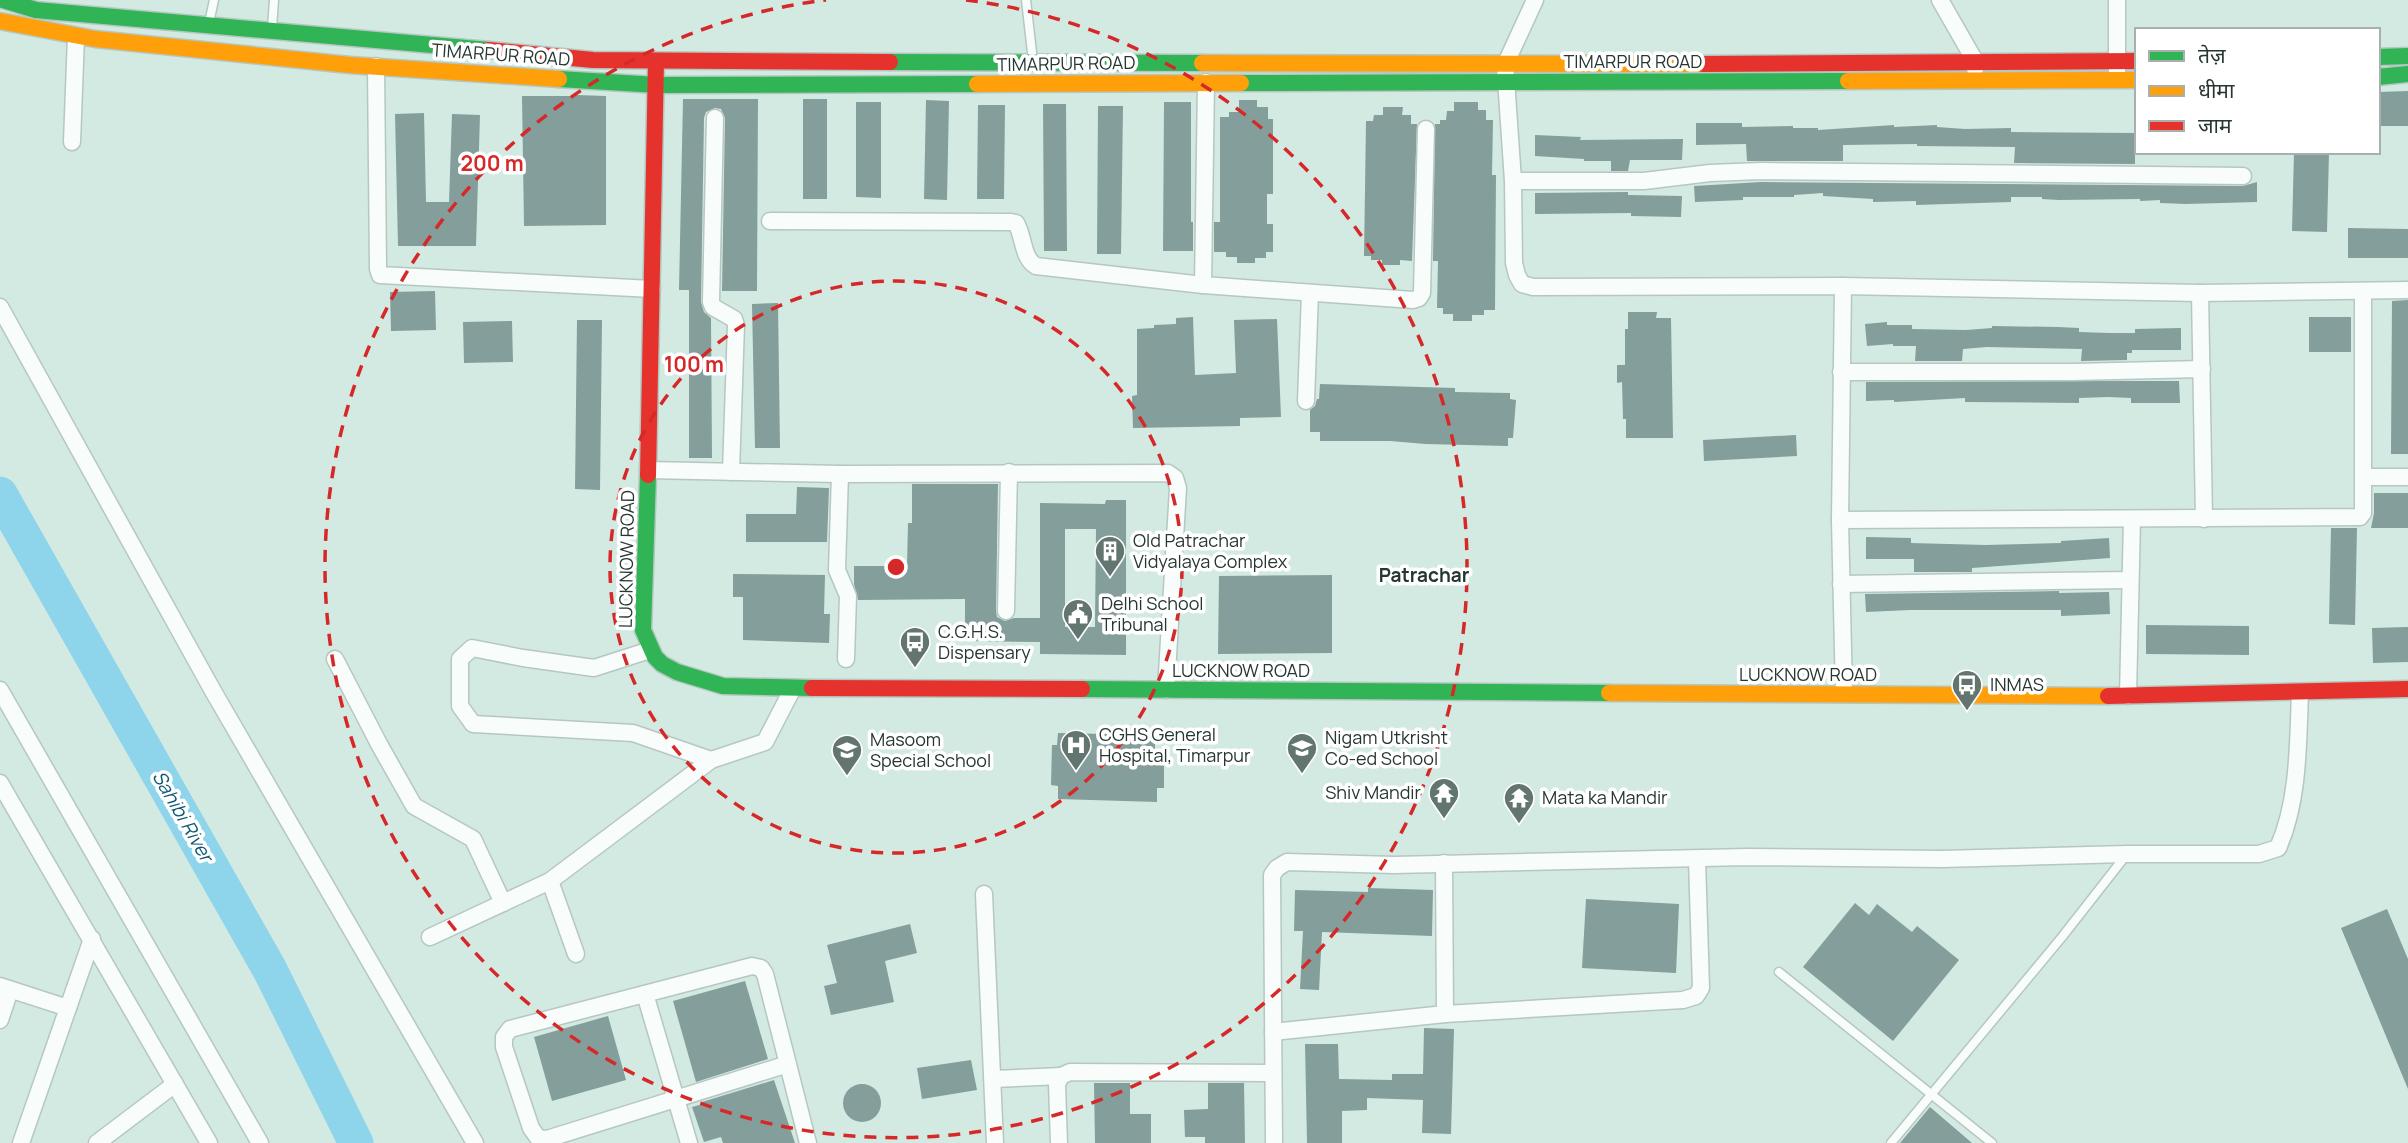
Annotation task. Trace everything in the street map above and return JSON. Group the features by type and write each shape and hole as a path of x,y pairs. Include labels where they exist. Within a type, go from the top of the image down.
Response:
{"street":[{"name":"TIMARPUR ROAD","path":"3,0 36,10 116,14 209,26 571,59 879,64 1034,62 1505,65 2135,61"},
{"path":"1535,0 1505,65 1513,181 1514,262 1522,284 1843,286 2200,293 2408,290"},
{"path":"1940,0 1975,61 1975,80"},
{"path":"2117,80 2118,0"},
{"name":"TIMARPUR ROAD","path":"0,21 115,41 376,66 657,85 2135,80"},
{"path":"72,142 76,36"},
{"path":"2380,57 2408,56"},
{"name":"LUCKNOW ROAD","path":"656,61 643,630 650,650 662,664 706,683 731,688 2128,696 2408,689"},
{"path":"376,66 380,275 652,289"},
{"path":"2380,77 2408,74"},
{"path":"1203,285 1206,82"},
{"path":"715,118 711,302 713,307 734,318 736,326 731,472"},
{"path":"770,221 1011,222 1016,223 1020,229 1028,260 1036,266 1203,285 1413,300 1419,298 1422,293 1426,129"},
{"path":"1513,181 1644,181 1710,173 1761,171 2243,176"},
{"path":"1843,286 1840,520 1844,694"},
{"path":"1840,520 2356,518 2363,513 2363,291"},
{"path":"1306,401 1310,293"},
{"path":"2200,293 2204,519"},
{"path":"0,307 213,691 475,1143"},
{"path":"1841,372 2202,369"},
{"path":"648,470 840,474 1168,473 1175,478 1178,488 1166,690"},
{"path":"1006,611 1009,472"},
{"path":"840,474 837,570 848,596 846,659"},
{"path":"2364,477 2408,477"},
{"path":"2128,696 2132,519"},
{"path":"1841,584 2130,580"},
{"path":"650,650 594,668 472,648 460,659 460,706 473,724 633,733 710,760"},
{"path":"335,659 414,806 473,839 503,903"},
{"path":"430,937 550,881 710,760 765,742 793,688"},
{"path":"0,690 260,1143"},
{"path":"1274,1143 1272,876 1277,868 1287,862 1394,865 1747,857 1942,859 2127,854 2259,855 2277,848 2284,834 2292,802 2300,692"},
{"path":"0,783 209,1143"},
{"path":"1273,1032 1445,1014 1683,1000 1696,996 1702,988 1698,860"},
{"path":"1444,863 1445,1014"},
{"path":"550,881 576,954"},
{"path":"985,894 995,1143"},
{"path":"22,1143 92,939"},
{"path":"788,1064 547,1139 538,1138 531,1128 504,1047 504,1037 510,1029 752,966 761,968 765,974 788,1064 808,1143"},
{"path":"0,1020 5,988 68,1008"},
{"path":"646,994 689,1143"},
{"path":"993,1079 1061,1076 1070,1072 1273,1073"},
{"path":"1059,1143 1058,1084 1061,1076"},
{"path":"97,1143 175,1084"}],"lane":[{"path":"209,26 214,0"},
{"path":"272,31 274,0"},
{"path":"1026,0 1034,62 1033,85"},
{"path":"115,41 116,14"},
{"path":"1891,1143 2062,937 2127,854"},
{"path":"1779,972 1992,1143"}],"building":[{"path":"2408,91 2408,126 2380,126 2380,92"},
{"path":"522,96 606,96 606,225 524,226"},
{"path":"683,99 758,99 757,291 722,291 725,118 721,109 715,108 706,112 704,118 701,302 704,312 711,318 712,458 689,458 689,290 679,290"},
{"path":"803,99 827,99 827,199 803,199"},
{"path":"926,100 949,101 947,200 924,199"},
{"path":"1239,100 1257,100 1257,107 1268,107 1268,119 1273,119 1273,194 1267,194 1267,224 1273,224 1273,252 1266,252 1266,258 1255,258 1255,263 1237,263 1237,257 1226,257 1226,252 1214,252 1214,222 1220,222 1220,117 1229,117 1229,112 1239,112"},
{"path":"856,102 881,102 881,198 856,197"},
{"path":"1164,102 1191,102 1193,251 1163,251"},
{"path":"1454,102 1478,102 1478,110 1486,110 1486,120 1493,120 1492,175 1496,175 1495,310 1484,310 1484,315 1472,315 1472,321 1453,321 1453,314 1443,314 1443,308 1437,308 1438,261 1433,261 1435,124 1446,120 1447,111 1454,111"},
{"path":"1043,104 1066,104 1067,251 1044,251"},
{"path":"978,105 1005,105 1004,199 977,199"},
{"path":"1098,106 1123,106 1121,254 1097,254"},
{"path":"1383,107 1403,107 1402,115 1411,115 1411,124 1417,124 1412,261 1400,260 1400,265 1382,265 1382,260 1371,260 1371,256 1364,256 1366,121 1373,121 1374,115 1383,115"},
{"path":"424,113 426,202 449,202 452,114 480,115 476,246 398,246 395,114"},
{"path":"1696,123 1742,123 1742,127 1793,126 1818,130 1937,125 1965,129 2011,128 2011,132 2135,133 2135,164 2014,163 2015,147 1917,144 1843,145 1843,161 1747,161 1746,144 1696,145"},
{"path":"1535,135 1581,137 1580,140 1683,139 1682,160 1630,160 1628,171 1611,171 1611,161 1535,156"},
{"path":"2294,154 2329,154 2327,232 2292,231"},
{"path":"1761,182 2243,186 2257,182 2257,202 2186,204 2140,199 2059,200 2011,197 2011,202 1916,205 1916,201 1873,202 1873,199 1823,196 1823,193 1695,202 1694,186"},
{"path":"1628,192 1628,195 1682,196 1681,217 1631,216 1631,213 1535,214 1535,193"},
{"path":"2348,228 2408,229 2408,258 2348,258"},
{"path":"435,291 436,330 391,331 390,292"},
{"path":"2408,300 2408,454 2391,454 2392,301"},
{"path":"778,303 780,448 755,448 752,304"},
{"path":"1628,312 1657,312 1656,318 1671,318 1673,438 1626,438 1622,382 1617,383 1617,365 1625,365"},
{"path":"1193,317 1195,375 1236,373 1234,320 1277,319 1281,417 1240,418 1240,426 1133,428 1132,396 1137,395 1137,329 1176,324 1176,318"},
{"path":"2309,317 2351,317 2351,352 2309,352"},
{"path":"577,320 602,320 600,490 575,489"},
{"path":"512,321 513,362 464,363 463,322"},
{"path":"1887,322 1887,325 1912,325 1912,329 2058,327 2079,328 2079,332 2135,333 2135,329 2181,328 2181,350 2132,350 2132,353 2127,353 2127,360 2081,361 2082,349 1987,347 1963,349 1962,361 1915,361 1916,346 1867,346 1865,324"},
{"path":"2179,381 2180,403 2131,403 2131,398 2108,397 2079,398 2079,403 1965,402 1965,398 1866,401 1866,382"},
{"path":"1320,384 1455,388 1455,392 1510,393 1510,399 1516,400 1513,438 1508,438 1508,446 1320,441 1320,432 1310,432 1310,410 1319,399"},
{"path":"1796,435 1797,456 1704,461 1703,440"},
{"path":"912,484 998,484 997,617 1005,621 1014,618 1040,618 1040,503 1105,504 1106,500 1126,500 1126,655 1040,654 1040,642 965,641 965,599 858,600 854,584 854,566 907,566 908,523 912,523","holes":["1065,529 1096,529 1095,627 1065,627"]},
{"path":"797,487 829,488 827,542 746,542 746,514 796,514"},
{"path":"2374,493 2408,493 2408,528 2371,528"},
{"path":"2331,528 2357,528 2355,625 2329,624"},
{"path":"1866,537 1911,538 1911,543 1986,545 2061,543 2109,538 2110,558 1972,568 1972,572 1914,572 1914,559 1866,559"},
{"path":"733,574 825,575 824,614 830,614 829,643 743,640 743,597 733,597"},
{"path":"1332,575 1332,653 1218,654 1219,576"},
{"path":"2109,592 2110,614 2061,616 2061,610 1866,612 1865,594"},
{"path":"2146,625 2249,626 2249,655 2146,654"},
{"path":"2408,627 2408,662 2373,663 2372,628"},
{"path":"1058,733 1155,735 1155,751 1164,751 1164,788 1157,788 1157,802 1058,799 1058,786 1051,785 1052,745 1057,745"},
{"path":"1368,888 1433,890 1432,936 1322,932 1319,990 1300,989 1303,931 1294,931 1295,890 1368,892"},
{"path":"1586,899 1679,904 1676,973 1582,968"},
{"path":"1855,903 1869,915 1877,904 1912,932 1917,926 1959,960 1893,1041 1803,967"},
{"path":"2387,909 2408,959 2408,1089 2341,928"},
{"path":"910,924 917,953 885,961 894,1002 831,1015 824,986 837,983 827,945"},
{"path":"745,981 768,1059 696,1082 673,1001"},
{"path":"608,1016 626,1080 552,1101 534,1037"},
{"path":"1424,1028 1454,1029 1451,1134 1422,1133 1423,1100 1367,1098 1367,1110 1342,1111 1342,1143 1307,1143 1305,1044 1338,1044 1339,1079 1392,1080 1392,1074 1423,1074"},
{"path":"971,1060 977,1090 922,1099 917,1068"},
{"path":"774,1080 795,1143 723,1143 721,1137 704,1142 692,1107"},
{"path":"1094,1083 1130,1083 1130,1114 1151,1114 1151,1143 1095,1143"},
{"path":"1208,1083 1244,1083 1245,1143 1205,1143 1205,1137 1185,1137 1184,1110 1208,1109"},
{"path":"862,1084 875,1090 881,1103 875,1116 862,1122 849,1116 843,1103 849,1090"},
{"path":"1930,1107 1972,1143 1900,1143"}],"waterway":[{"name":"Sahibi River","path":"0,494 270,970 356,1143"}],"traffic: fast":[{"path":"3,0 36,10 489,50"},
{"path":"2380,57 2408,56"},
{"path":"890,62 1202,63"},
{"path":"2380,77 2408,74"},
{"path":"559,79 657,85 977,84"},
{"path":"1241,83 1848,81"},
{"path":"648,475 643,630 655,657 677,672 723,686 812,688"},
{"path":"1082,689 1609,693"}],"traffic: slow":[{"path":"0,21 95,39 350,65 559,79"},
{"path":"1202,63 1703,64"},
{"path":"1848,81 2135,80"},
{"path":"977,84 1241,83"},
{"path":"1609,693 2108,696"}],"traffic: jam":[{"path":"489,50 593,60 890,62"},
{"path":"648,475 656,61"},
{"path":"1703,64 2135,61"},
{"path":"812,688 1082,689"},
{"path":"2108,696 2408,689"}],"place":[{"name":"Old Patrachar Vidyalaya Complex","path":"1110,578"},
{"name":"Delhi School Tribunal","path":"1078,641"},
{"name":"C.G.H.S. Dispensary","path":"915,669"},
{"name":"INMAS","path":"1967,712"},
{"name":"CGHS General Hospital, Timarpur","path":"1076,772"},
{"name":"Nigam Utkrisht Co-ed School","path":"1302,775"},
{"name":"Masoom Special School","path":"847,777"},
{"name":"Shiv Mandir","path":"1444,820"},
{"name":"Mata ka Mandir","path":"1519,825"}],"district":[{"name":"Patrachar","path":"1424,575"}]}
